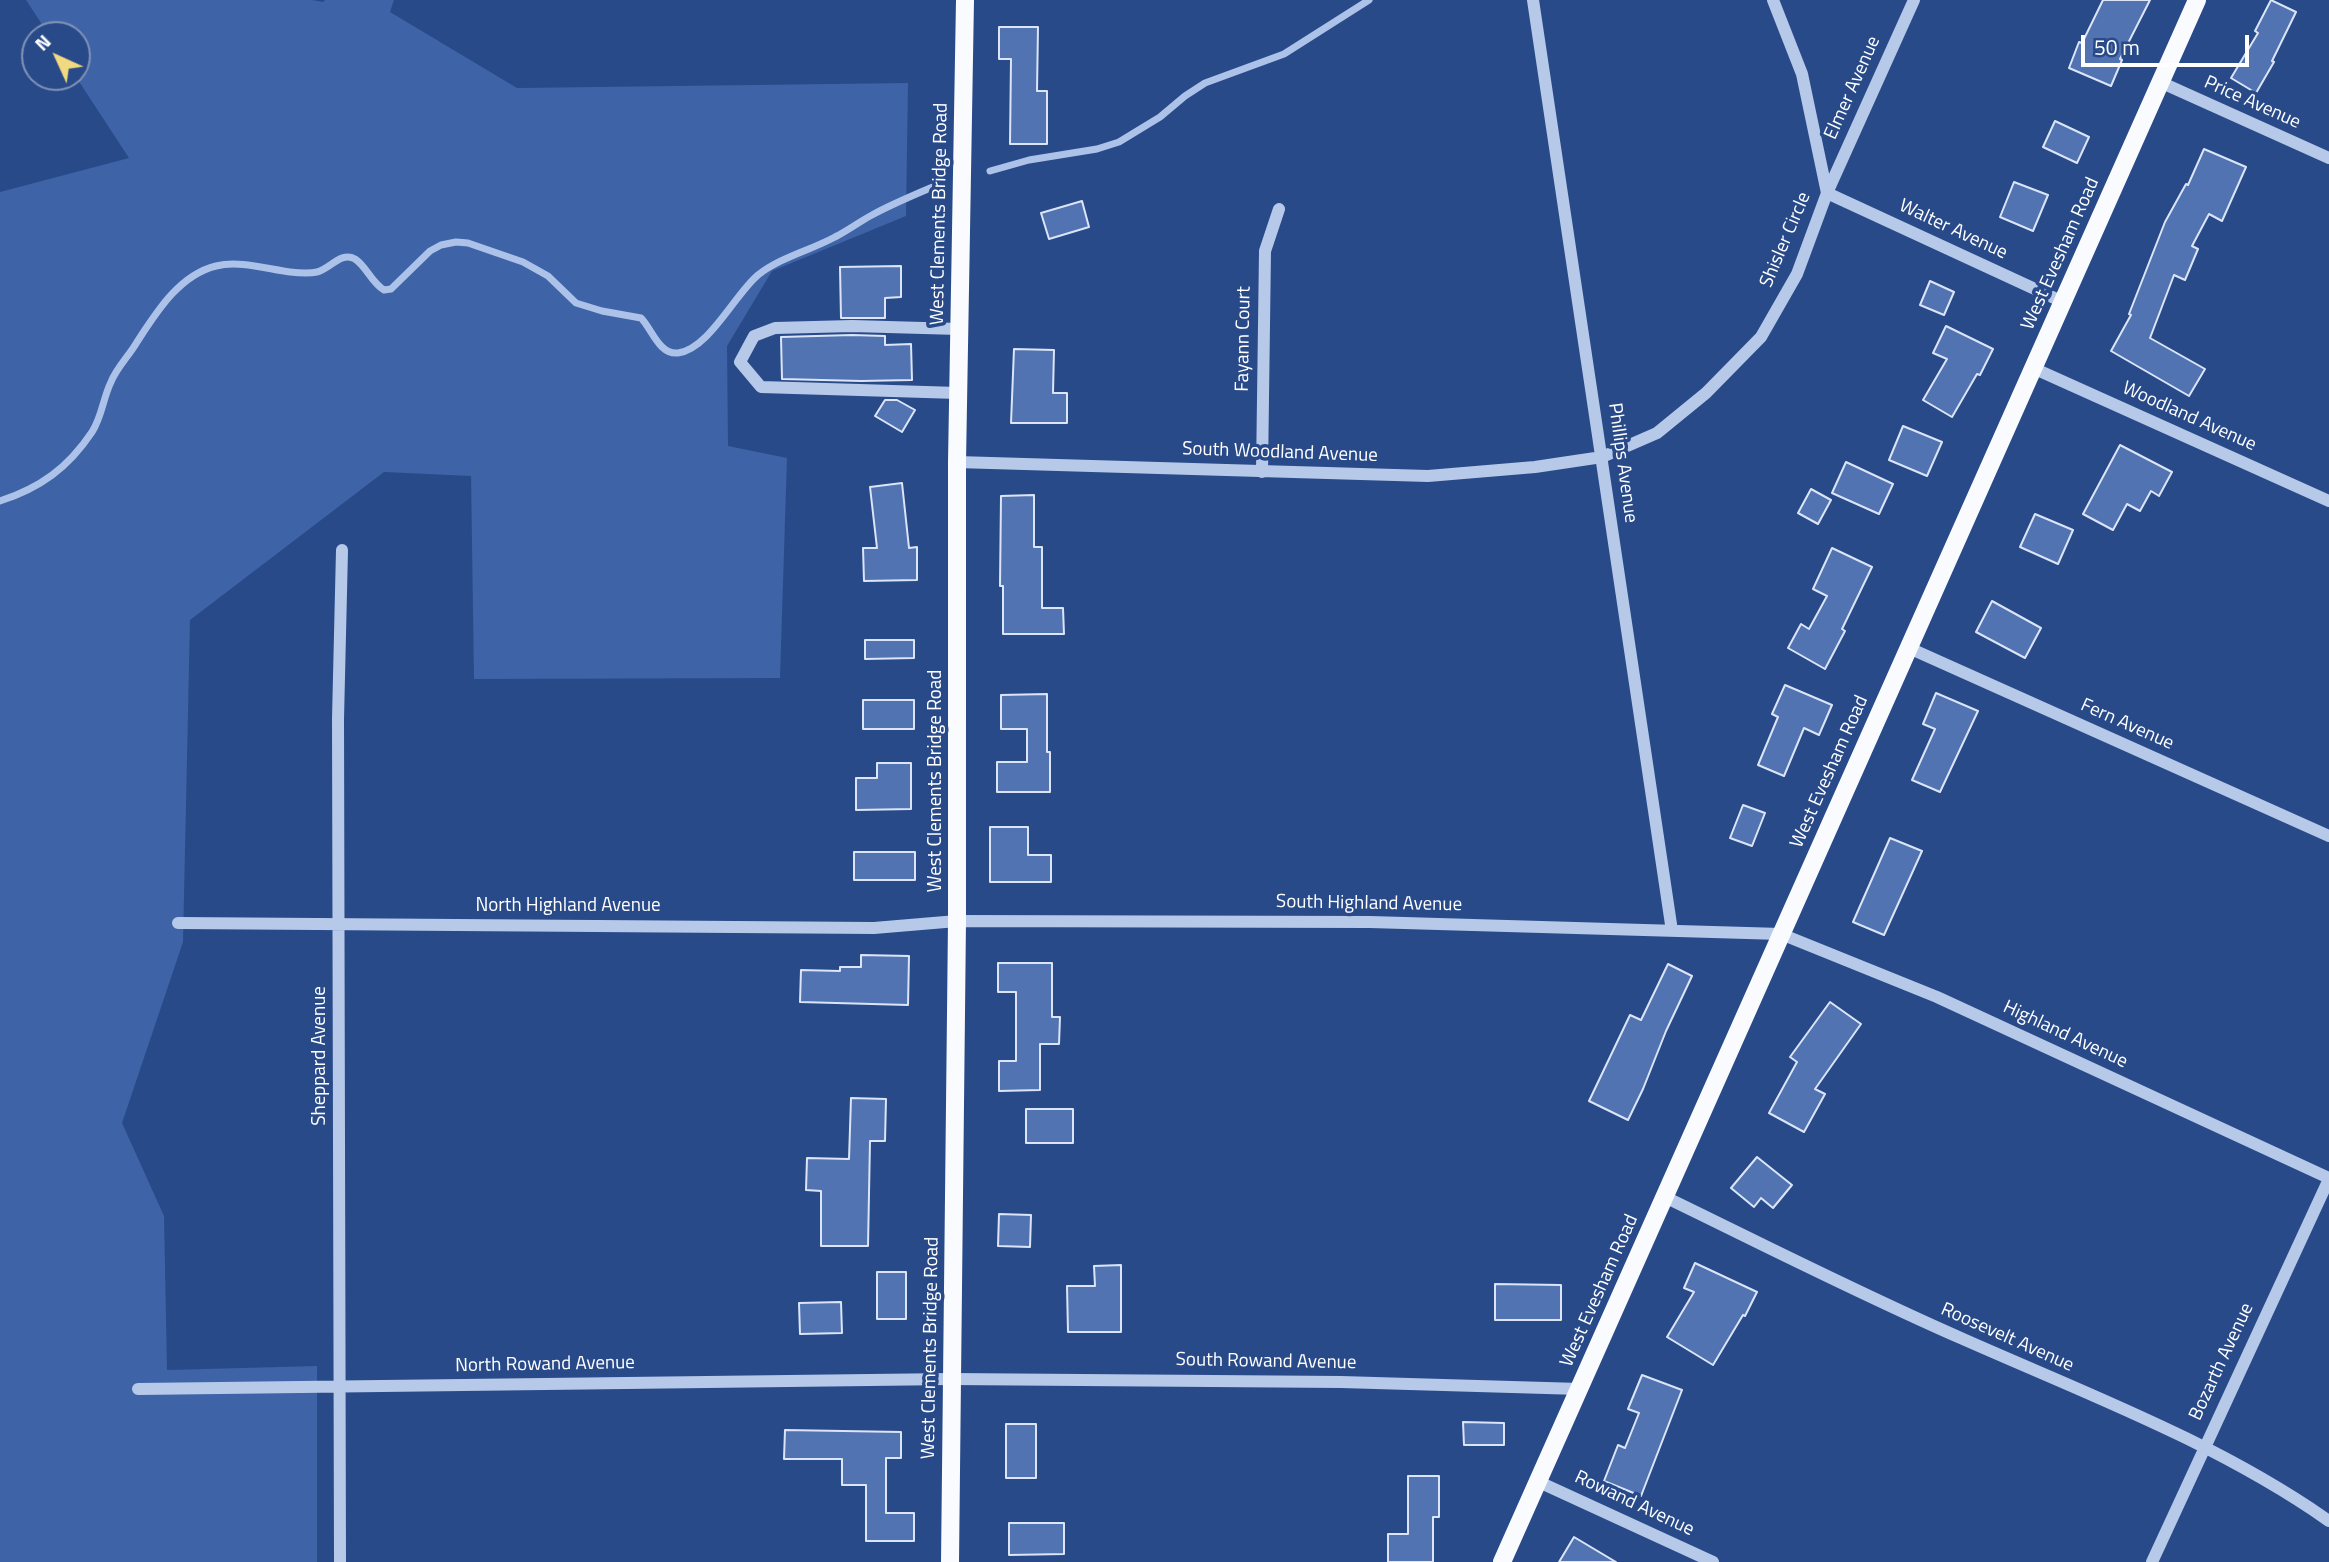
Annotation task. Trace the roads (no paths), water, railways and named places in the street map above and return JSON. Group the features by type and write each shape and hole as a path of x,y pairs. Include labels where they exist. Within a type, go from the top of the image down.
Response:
{"main road":[{"name":"West Clements Bridge Road","path":"950,1562 957,921 957,462 965,0"},
{"name":"West Evesham Road","path":"1502,1562 2197,0"}],"street":[{"name":"Phillips Avenue","path":"1534,0 1672,931"},
{"name":"Shisler Circle","path":"1602,457 1657,433 1706,393 1761,337 1797,274 1827,193 1802,74 1773,0"},
{"name":"Elmer Avenue","path":"1827,193 1914,0"},
{"name":"Price Avenue","path":"2160,82 2329,158"},
{"name":"Walter Avenue","path":"1827,193 2063,302"},
{"name":"Fayann Court","path":"1262,472 1265,251 1279,209"},
{"path":"958,393 761,387 740,362 754,336 775,328 852,326 959,330"},
{"name":"Woodland Avenue","path":"2033,368 2329,501"},
{"name":"South Woodland Avenue","path":"957,462 1428,476 1535,467 1602,457"},
{"name":"Sheppard Avenue","path":"340,1562 338,719 342,550"},
{"name":"Fern Avenue","path":"1909,648 2329,836"},
{"name":"South Highland Avenue","path":"957,921 1370,922 1781,934"},
{"name":"North Highland Avenue","path":"178,923 874,928 957,921"},
{"name":"Highland Avenue","path":"1781,934 1937,997 2329,1178"},
{"name":"Bozarth Avenue","path":"2152,1562 2329,1178"},
{"name":"Roosevelt Avenue","path":"1665,1196 1922,1321 2146,1420 2261,1477 2329,1521"},
{"name":"North Rowand Avenue","path":"138,1388 951,1379"},
{"name":"South Rowand Avenue","path":"951,1379 1341,1382 1580,1388"},
{"name":"Rowand Avenue","path":"1539,1482 1713,1562"}],"waterway":[{"path":"990,171 1029,160 1097,149 1119,142 1160,117 1205,83 1284,54 1369,0"},
{"path":"0,501 40,483 73,456 95,426 116,371 170,296 191,278 216,266 243,264 310,273 350,257 359,262 384,290 391,289 430,251 441,245 468,243 523,262 548,276 576,303 641,318 661,346 671,353 678,353 689,349 711,332 749,284 767,269 835,237 887,207 935,186"}]}
